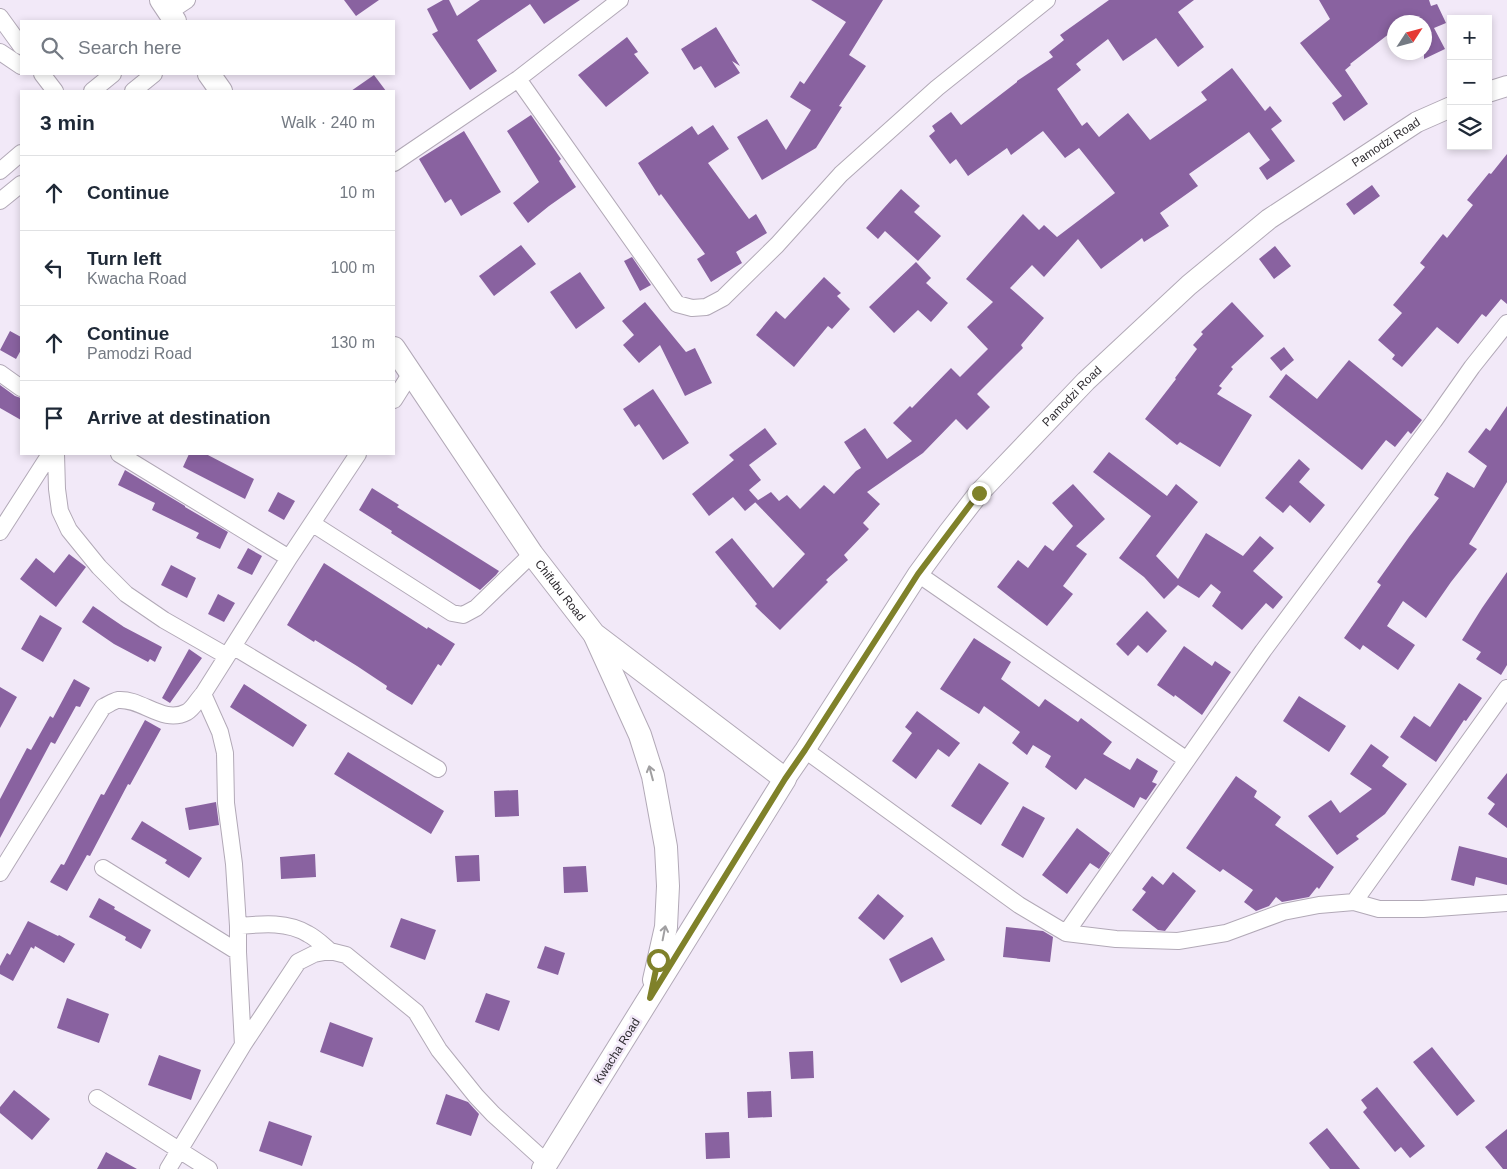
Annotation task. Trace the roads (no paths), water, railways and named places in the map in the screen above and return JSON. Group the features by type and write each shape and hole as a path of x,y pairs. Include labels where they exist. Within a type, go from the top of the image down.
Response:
{"main road":[{"path":"210,75 220,90"},
{"name":"Chifubu Road","path":"395,349 532,554 594,634 785,779"},
{"path":"594,634 640,735 652,776 666,847 668,886 666,926 650,998"},
{"name":"Kwacha Road","path":"545,1166 785,779"}],"street":[{"path":"395,162 518,79 620,0"},
{"path":"518,79 677,304 692,308 706,307 723,298 777,245 841,174 892,127 937,88 1047,0"},
{"path":"0,17 20,45"},
{"path":"0,52 20,65"},
{"path":"43,75 54,90"},
{"path":"93,90 112,75"},
{"path":"134,90 153,75"},
{"path":"1492,91 1507,86"},
{"name":"Pamodzi Road","path":"785,779 918,574 979,493 1086,381 1190,285 1269,219 1417,122 1447,109"},
{"path":"0,170 20,154"},
{"path":"0,178 11,192"},
{"path":"1066,933 1263,651 1418,444 1472,367 1507,323"},
{"path":"0,373 20,387"},
{"path":"395,398 411,373"},
{"path":"1,528 49,455"},
{"path":"56,455 60,511 69,530 99,567 126,594 164,620 230,651 438,769"},
{"path":"122,455 289,558"},
{"path":"0,874 103,707 117,700 133,702 164,715 177,715 188,712 203,694 289,558 357,455"},
{"path":"312,524 452,613 463,615 476,608 532,554"},
{"path":"918,574 1186,760"},
{"path":"1354,902 1507,688"},
{"path":"203,694 220,732 225,753 226,803 234,864 238,926 243,1045"},
{"path":"805,750 1019,905 1066,933 1116,940 1178,941 1226,933 1283,912 1319,905 1354,902 1379,909 1424,910 1507,903"},
{"path":"103,868 238,952"},
{"path":"238,926 265,924 286,926 307,933 330,951 346,955 416,1012 439,1050 476,1096 545,1166"},
{"path":"168,1169 243,1045 298,962 314,954 330,951"},
{"path":"97,1098 209,1169"}]}
